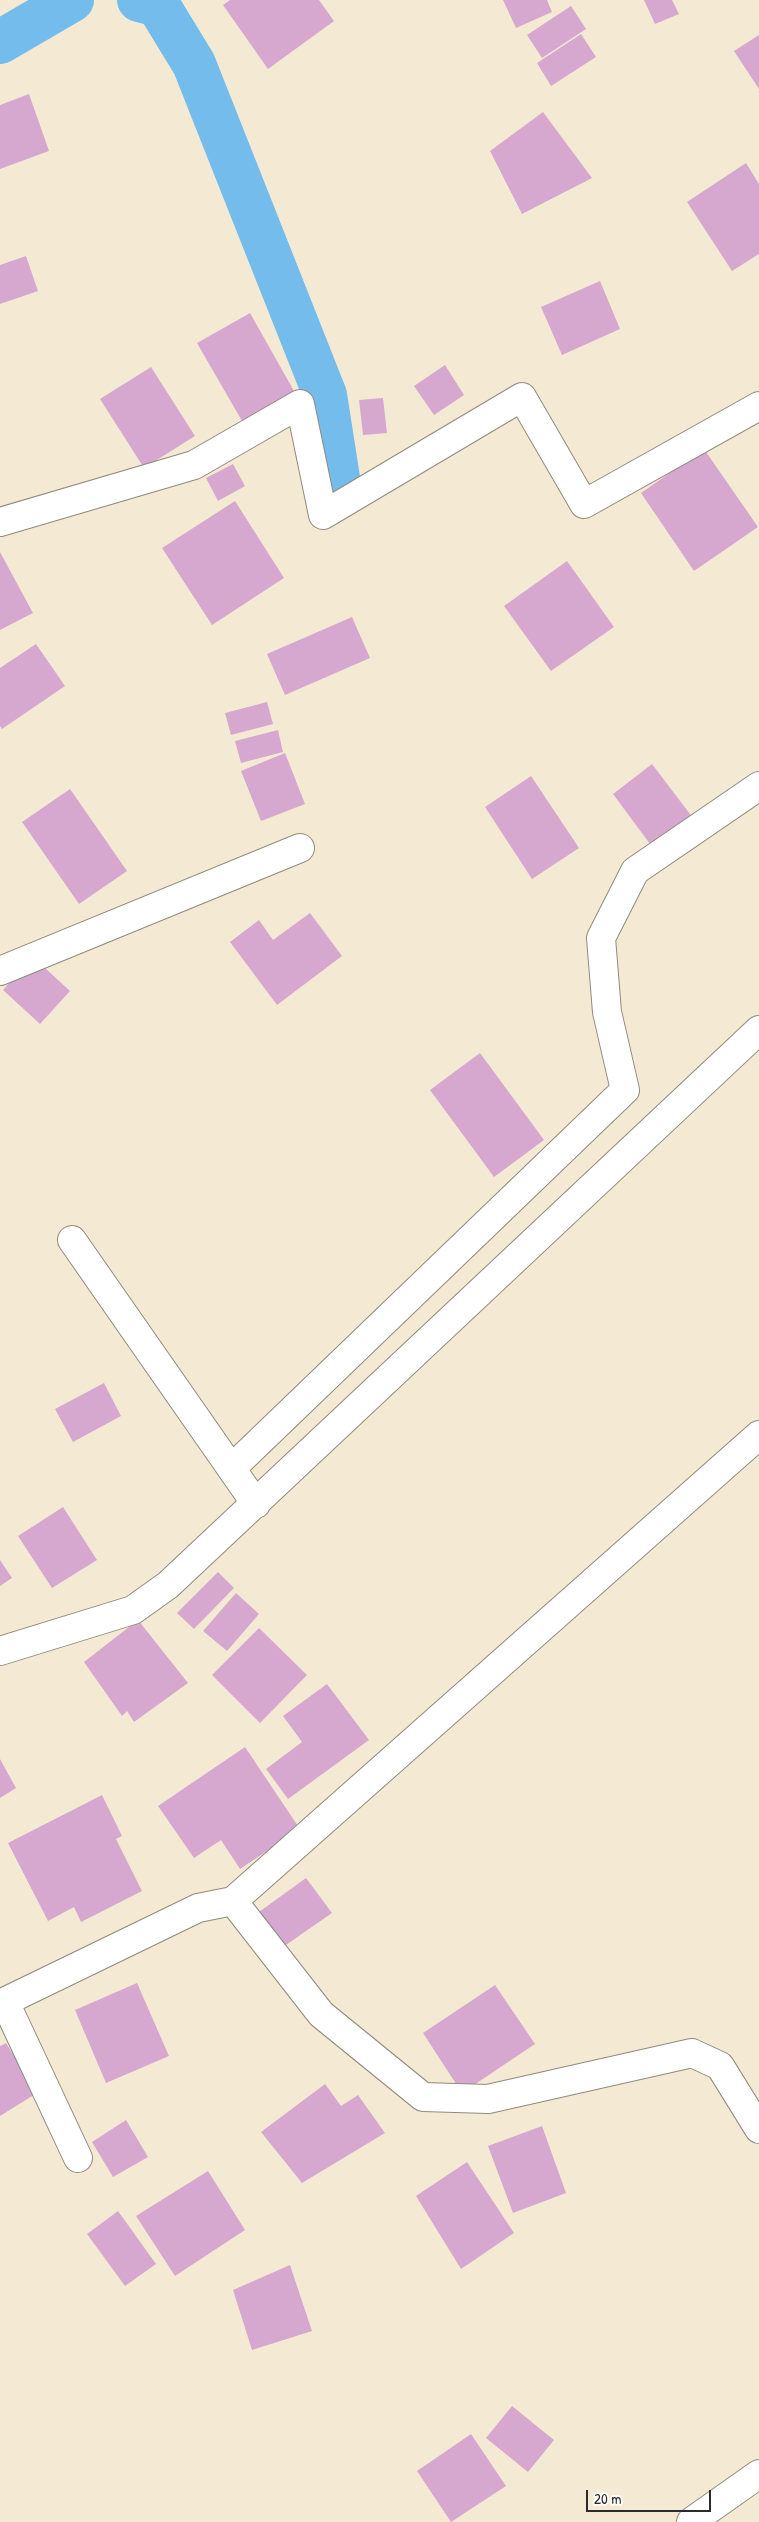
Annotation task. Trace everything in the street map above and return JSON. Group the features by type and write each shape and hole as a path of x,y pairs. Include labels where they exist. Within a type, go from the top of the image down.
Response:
{"street":[{"path":"0,522 194,465 300,404 323,515 522,397 584,504 759,406"},
{"path":"232,1468 625,1090 607,1012 602,938 635,871 759,786"},
{"path":"0,971 300,848"},
{"path":"0,1651 133,1610 168,1585 759,1030"},
{"path":"72,1240 256,1504"},
{"path":"78,2158 3,2003 198,1908 233,1901 759,1435"},
{"path":"233,1901 321,2014 423,2097 488,2098 692,2053 720,2066 759,2129"},
{"path":"691,2522 759,2474"}],"building":[{"path":"230,0 319,0 334,21 268,69 223,5"},
{"path":"503,0 547,0 552,12 516,28"},
{"path":"644,0 672,0 679,14 655,24"},
{"path":"571,6 586,29 542,58 527,35"},
{"path":"581,34 596,57 551,86 537,63"},
{"path":"759,35 759,89 734,51"},
{"path":"29,94 49,151 0,169 0,105"},
{"path":"543,112 592,178 522,214 490,151"},
{"path":"746,163 759,184 759,254 732,271 687,202"},
{"path":"26,256 38,291 0,304 0,265"},
{"path":"600,281 620,329 562,355 541,307"},
{"path":"250,313 294,391 242,421 197,343"},
{"path":"445,365 464,395 434,415 414,386"},
{"path":"151,367 195,436 144,468 100,399"},
{"path":"383,398 387,433 363,435 359,400"},
{"path":"704,449 758,527 694,571 641,493"},
{"path":"233,464 245,486 218,501 206,478"},
{"path":"235,501 284,578 212,625 162,548"},
{"path":"0,552 33,613 0,630"},
{"path":"567,561 614,627 551,671 504,606"},
{"path":"352,617 370,658 285,695 267,654"},
{"path":"36,644 65,686 2,729 0,726 0,668"},
{"path":"267,702 273,724 231,735 225,713"},
{"path":"278,730 283,752 241,763 235,741"},
{"path":"285,753 305,804 261,821 241,771"},
{"path":"652,764 693,818 653,848 613,794"},
{"path":"531,776 579,848 532,879 485,807"},
{"path":"70,789 127,871 79,904 22,822"},
{"path":"310,913 342,956 277,1005 230,942 259,920 273,940"},
{"path":"33,957 70,991 40,1024 3,990"},
{"path":"480,1053 544,1140 494,1177 430,1090"},
{"path":"104,1383 121,1416 73,1442 55,1409"},
{"path":"63,1507 97,1560 52,1588 18,1536"},
{"path":"0,1560 12,1578 0,1586"},
{"path":"218,1572 234,1588 194,1629 177,1613"},
{"path":"236,1593 259,1614 227,1651 203,1631"},
{"path":"138,1620 188,1683 134,1722 127,1711 122,1716 84,1662"},
{"path":"259,1628 307,1675 260,1723 212,1675"},
{"path":"327,1684 369,1740 288,1799 266,1769 302,1742 283,1716"},
{"path":"245,1747 300,1829 240,1869 221,1840 194,1858 158,1806"},
{"path":"0,1759 16,1788 0,1798"},
{"path":"102,1795 122,1836 116,1839 142,1891 81,1922 74,1907 48,1921 8,1843"},
{"path":"306,1878 332,1913 283,1947 259,1912"},
{"path":"137,1983 169,2056 106,2083 75,2010"},
{"path":"495,1985 535,2044 462,2093 423,2033"},
{"path":"6,2043 37,2093 0,2116 0,2046"},
{"path":"325,2084 341,2106 358,2095 385,2133 302,2183 261,2132"},
{"path":"126,2120 148,2157 113,2177 92,2142"},
{"path":"542,2126 566,2193 513,2213 488,2146"},
{"path":"467,2162 514,2233 461,2269 416,2196"},
{"path":"208,2171 245,2230 175,2276 136,2216"},
{"path":"118,2211 156,2264 125,2286 87,2234"},
{"path":"290,2265 312,2331 252,2350 233,2290"},
{"path":"512,2406 554,2440 528,2472 486,2438"},
{"path":"471,2434 506,2486 451,2522 417,2471"}],"waterway":[{"path":"0,42 72,0"},
{"path":"139,0 158,5 194,64 325,395 340,491"}]}
